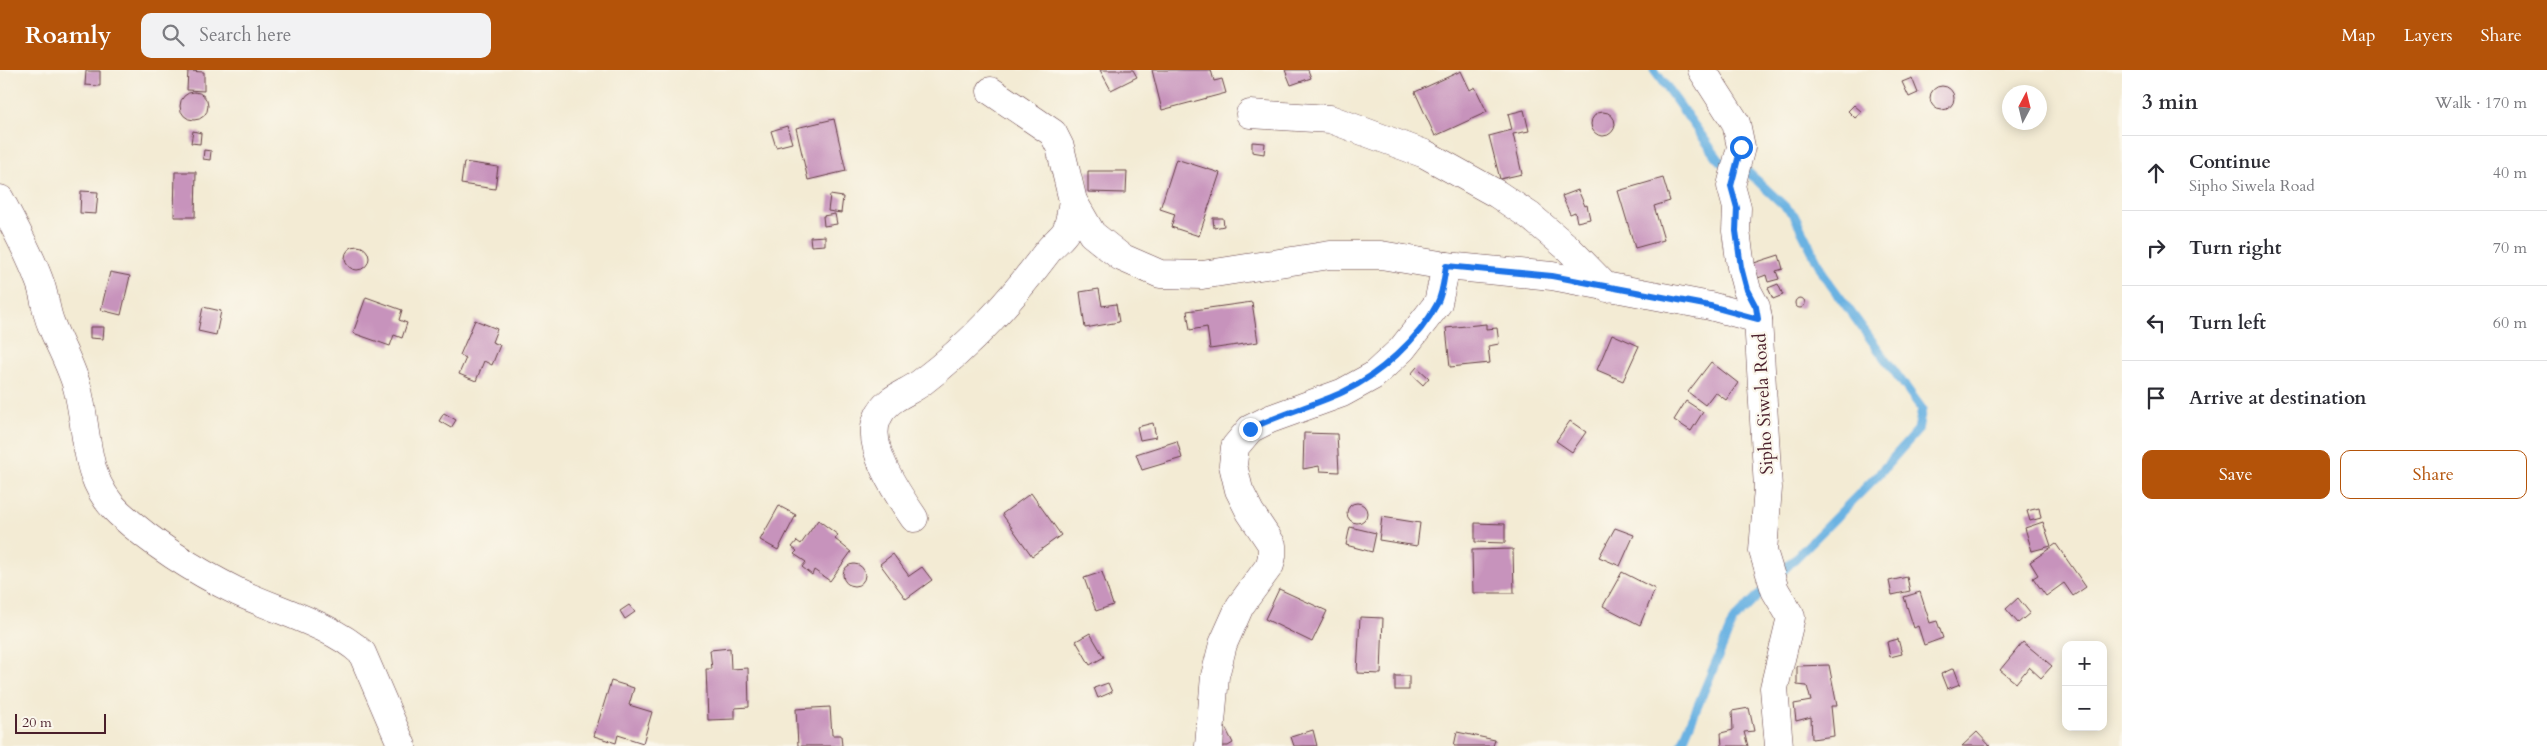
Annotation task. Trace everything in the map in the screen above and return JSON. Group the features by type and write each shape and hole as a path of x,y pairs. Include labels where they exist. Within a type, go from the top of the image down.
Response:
{"street":[{"name":"Sipho Siwela Road","path":"1702,70 1736,123 1741,147 1731,186 1737,208 1736,231 1741,267 1747,290 1756,307 1758,319 1768,488 1763,551 1775,590 1791,617 1774,688 1779,746"},
{"path":"991,91 1053,133 1060,147 1074,201 1092,234 1121,257 1160,274 1173,276 1202,275 1330,255 1381,255 1446,266 1552,276 1607,288 1710,306 1758,319"},
{"path":"1250,114 1330,119 1426,154 1497,194 1530,216 1568,248 1607,288"},
{"path":"0,199 25,247 40,282 50,322 77,386 92,474 105,498 148,537 189,566 238,592 334,633 353,644 362,653 402,746"},
{"path":"914,518 885,470 879,454 875,436 877,418 894,398 921,383 989,324 1024,284 1065,232 1074,201"},
{"path":"1209,746 1215,676 1223,644 1240,606 1270,565 1272,556 1272,545 1250,512 1239,490 1232,466 1235,448 1250,429 1270,419 1342,393 1374,376 1402,349 1438,303 1446,266"}],"building":[{"path":"1100,70 1133,70 1137,77 1111,90"},
{"path":"1152,70 1211,70 1214,81 1222,79 1226,93 1162,110"},
{"path":"1285,70 1308,70 1311,78 1291,85"},
{"path":"86,71 100,71 100,86 85,85"},
{"path":"188,71 204,72 204,91 187,90"},
{"path":"1461,71 1470,90 1475,87 1487,112 1435,136 1415,92"},
{"path":"1912,78 1918,93 1909,97 1902,82"},
{"path":"1942,86 1950,90 1954,98 1950,106 1942,110 1934,106 1930,98 1934,90"},
{"path":"194,92 204,96 208,106 204,116 194,120 184,116 180,106 184,96"},
{"path":"1854,105 1862,112 1855,118 1848,111"},
{"path":"1524,110 1529,131 1513,134 1522,174 1500,179 1489,136 1512,130 1508,114"},
{"path":"1603,112 1611,116 1615,124 1611,132 1603,136 1595,132 1591,124 1595,116"},
{"path":"834,119 846,171 808,180 796,128"},
{"path":"787,126 792,143 776,147 771,131"},
{"path":"193,131 201,133 200,144 191,143"},
{"path":"1252,142 1265,143 1264,154 1252,152"},
{"path":"204,150 211,151 210,160 203,159"},
{"path":"1176,159 1220,173 1199,236 1171,227 1175,214 1160,209"},
{"path":"464,162 498,167 495,189 461,184"},
{"path":"1088,171 1127,171 1126,193 1088,192"},
{"path":"175,172 196,172 195,217 174,217"},
{"path":"1663,178 1670,201 1654,206 1664,240 1635,248 1618,191"},
{"path":"1578,190 1585,206 1587,205 1590,219 1577,222 1575,212 1570,214 1562,196"},
{"path":"81,191 98,192 96,214 80,213"},
{"path":"830,195 843,197 841,213 828,211"},
{"path":"835,214 837,224 824,226 823,216"},
{"path":"1213,218 1223,218 1224,226 1214,228"},
{"path":"825,236 825,245 811,246 810,237"},
{"path":"357,246 366,249 369,258 366,267 357,270 348,267 345,258 348,249"},
{"path":"1779,255 1783,269 1776,271 1779,279 1768,282 1766,275 1758,278 1754,263"},
{"path":"110,272 130,276 121,315 101,310"},
{"path":"1778,284 1783,295 1773,299 1768,288"},
{"path":"1099,289 1102,306 1116,304 1119,322 1085,328 1080,292"},
{"path":"366,297 402,310 399,320 407,323 402,338 394,335 390,346 353,333"},
{"path":"1800,298 1805,303 1800,308 1795,303"},
{"path":"1252,302 1258,342 1210,349 1207,327 1190,330 1187,311"},
{"path":"203,307 221,311 216,335 198,331"},
{"path":"475,320 497,329 492,342 500,345 492,365 484,361 476,381 459,374 466,358 460,355"},
{"path":"1486,324 1486,329 1497,328 1499,344 1488,346 1490,363 1450,367 1446,328"},
{"path":"90,327 104,327 103,339 90,338"},
{"path":"1612,334 1639,346 1623,381 1597,370"},
{"path":"1711,362 1738,383 1726,400 1715,392 1705,405 1688,392"},
{"path":"1417,367 1429,378 1423,385 1411,374"},
{"path":"1686,401 1703,412 1691,431 1674,420"},
{"path":"444,413 456,420 451,428 439,421"},
{"path":"1570,421 1586,432 1572,452 1556,441"},
{"path":"1153,423 1156,437 1140,440 1137,427"},
{"path":"1304,433 1337,434 1339,472 1320,471 1319,466 1303,469"},
{"path":"1177,441 1182,458 1142,470 1136,454"},
{"path":"1031,493 1061,535 1032,556 1002,514"},
{"path":"1357,503 1364,506 1367,513 1364,520 1357,523 1350,520 1347,513 1350,506"},
{"path":"779,506 796,515 778,550 760,540"},
{"path":"2039,508 2041,518 2030,521 2027,511"},
{"path":"1382,517 1420,523 1417,546 1379,540"},
{"path":"818,520 838,535 835,539 851,552 830,581 814,570 812,575 802,567 806,562 794,554 797,551 792,547 797,541 801,544"},
{"path":"2043,522 2051,546 2032,551 2025,528"},
{"path":"1475,523 1505,524 1505,543 1475,542"},
{"path":"1350,527 1376,533 1372,552 1346,545"},
{"path":"1615,528 1634,535 1620,566 1599,557"},
{"path":"2056,544 2086,587 2073,596 2064,583 2046,596 2033,578 2038,575 2030,562"},
{"path":"1513,549 1514,593 1473,593 1472,550"},
{"path":"893,554 909,576 922,567 932,580 906,599 880,564"},
{"path":"854,564 864,571 865,575 858,585 854,586 844,579 843,575 850,565"},
{"path":"1102,572 1113,605 1096,611 1084,578"},
{"path":"1622,572 1655,589 1640,625 1603,606"},
{"path":"1907,577 1910,591 1892,595 1889,581"},
{"path":"1279,589 1327,611 1312,642 1265,619"},
{"path":"1920,592 1930,623 1937,621 1943,638 1924,645 1918,626 1914,628 1904,597"},
{"path":"2018,598 2030,613 2018,623 2006,609"},
{"path":"629,605 635,612 625,619 620,611"},
{"path":"1360,617 1383,618 1381,674 1357,673"},
{"path":"1090,633 1104,657 1090,665 1076,641"},
{"path":"1898,639 1902,654 1890,657 1887,642"},
{"path":"2023,642 2052,666 2041,678 2029,667 2016,683 2000,670"},
{"path":"730,648 731,669 748,668 749,707 735,708 735,719 708,720 706,669 712,669 710,650"},
{"path":"1829,665 1837,706 1831,706 1834,736 1812,739 1811,717 1796,721 1794,704 1811,701 1807,686 1797,685 1797,666"},
{"path":"1954,668 1960,684 1947,689 1941,674"},
{"path":"1395,676 1409,676 1409,690 1395,690"},
{"path":"611,681 634,688 629,705 652,712 643,743 618,735 616,743 594,736"},
{"path":"1108,683 1112,692 1098,698 1094,688"},
{"path":"830,707 832,735 841,735 842,746 798,746 796,709"},
{"path":"1749,708 1754,731 1744,732 1748,746 1722,746 1721,733 1733,730 1732,711"},
{"path":"1225,727 1233,743 1228,746 1218,746 1211,734"},
{"path":"1313,730 1317,746 1294,746 1291,737"},
{"path":"1457,732 1495,740 1493,746 1454,746"},
{"path":"1977,732 1990,746 1962,746"}],"waterway":[{"path":"1654,70 1720,161 1748,172 1794,215 1825,277 1922,409 1918,430 1879,474 1733,621 1681,746"}],"route":[{"path":"1250,429 1295,409 1342,393 1374,376 1402,349 1438,303 1446,266 1552,276 1607,288 1710,306 1758,319 1756,307 1747,290 1741,267 1736,231 1737,208 1731,186 1741,147"}]}
